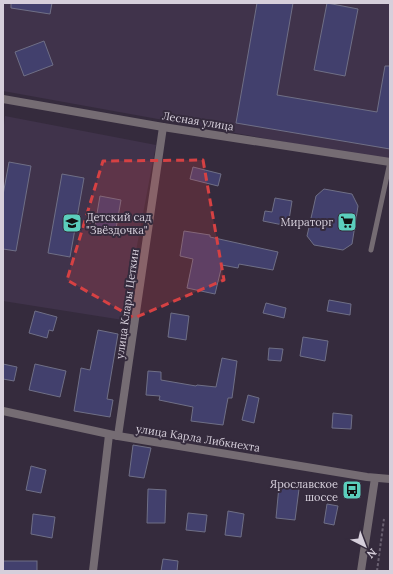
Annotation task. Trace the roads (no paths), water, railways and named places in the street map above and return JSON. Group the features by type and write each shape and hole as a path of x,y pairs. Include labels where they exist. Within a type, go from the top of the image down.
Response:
{"street":[{"name":"Лесная улица","path":"3,99 164,127 390,162"},
{"name":"улица Клары Цеткин","path":"118,436 164,127"},
{"name":"улица Карла Либкнехта","path":"3,411 109,435 390,480"},
{"path":"93,571 109,435"},
{"path":"361,571 375,478"}],"lane":[{"path":"371,250 390,162"}],"place":[{"name":"Мираторг","path":"347,222"},
{"name":"Детский сад \"Звёздочка\"","path":"72,223"},
{"name":"Ярославское шоссе","path":"352,490"}]}
